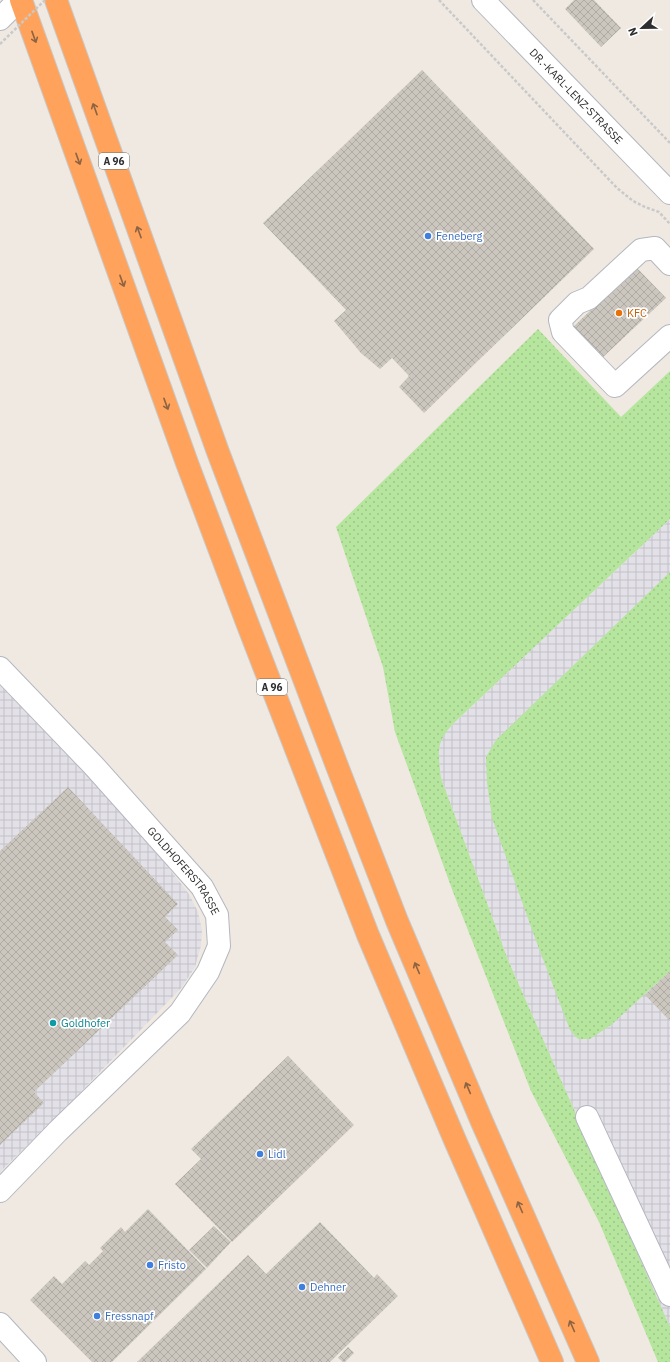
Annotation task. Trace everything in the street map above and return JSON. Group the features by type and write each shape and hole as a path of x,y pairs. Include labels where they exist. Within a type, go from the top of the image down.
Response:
{"highway":[{"name":"A 96","path":"20,0 187,463 368,935 454,1138 552,1362"},
{"name":"A 96","path":"56,0 221,459 394,914 486,1130 588,1362"}],"street":[{"path":"0,19 20,0"},
{"name":"DR.-KARL-LENZ-STRASSE","path":"483,0 670,193"},
{"path":"670,264 655,248 641,250 589,298 577,303 560,320 563,332 616,386 670,336"},
{"name":"GOLDHOFERSTRASSE","path":"0,668 93,765 202,887 217,915 219,946 208,972 180,1012 58,1131 0,1192"},
{"path":"587,1117 670,1294"},
{"path":"0,1324 35,1362"}],"path":[{"path":"0,44 45,0"},
{"path":"439,0 617,188 645,207 659,212 670,224"},
{"path":"533,0 670,143"}],"shaded area":[{"path":"670,519 670,1327 508,960 441,778 438,752 441,739 447,730"},
{"name":"Goldhofer","path":"0,685 89,778 167,866 189,894 198,912 202,930 201,946 195,967 182,987 70,1103 0,1172"}],"green space":[{"path":"538,329 621,417 670,371 670,519 449,728 441,741 439,753 441,778 508,960 670,1327 670,1362 658,1362 599,1222 531,1091 453,892 395,732 383,667 336,527"},
{"path":"670,572 670,971 611,1025 590,1039 578,1039 570,1030 492,818 487,782 486,757 496,740"}],"building":[{"path":"574,0 594,0 621,28 601,47 565,9"},
{"name":"Feneberg","path":"422,70 594,249 424,413 399,387 409,376 392,358 380,369 361,353 334,321 346,310 263,223"},
{"name":"KFC","path":"636,267 666,298 601,359 572,328"},
{"name":"Goldhofer","path":"68,787 178,904 165,917 178,930 165,942 178,955 34,1092 44,1103 0,1145 0,851"},
{"path":"670,971 670,1021 645,995"},
{"name":"Lidl","path":"288,1056 354,1125 232,1242 175,1184 201,1159 191,1149"},
{"path":"148,1209 206,1269 112,1362 92,1362 30,1300 54,1276 62,1284 85,1261 89,1265 103,1251 100,1248 121,1227 125,1232"},
{"name":"Dehner","path":"320,1222 374,1278 377,1274 398,1296 330,1362 137,1362 248,1255 266,1274"},
{"path":"214,1226 231,1242 207,1268 189,1250"},
{"path":"348,1347 354,1353 345,1362 343,1362 338,1358"}],"place":[{"name":"Feneberg","path":"428,236"},
{"name":"KFC","path":"619,313"},
{"name":"Goldhofer","path":"53,1023"},
{"name":"Lidl","path":"260,1154"},
{"name":"Fristo","path":"150,1265"},
{"name":"Dehner","path":"302,1287"},
{"name":"Fressnapf","path":"97,1316"}]}
